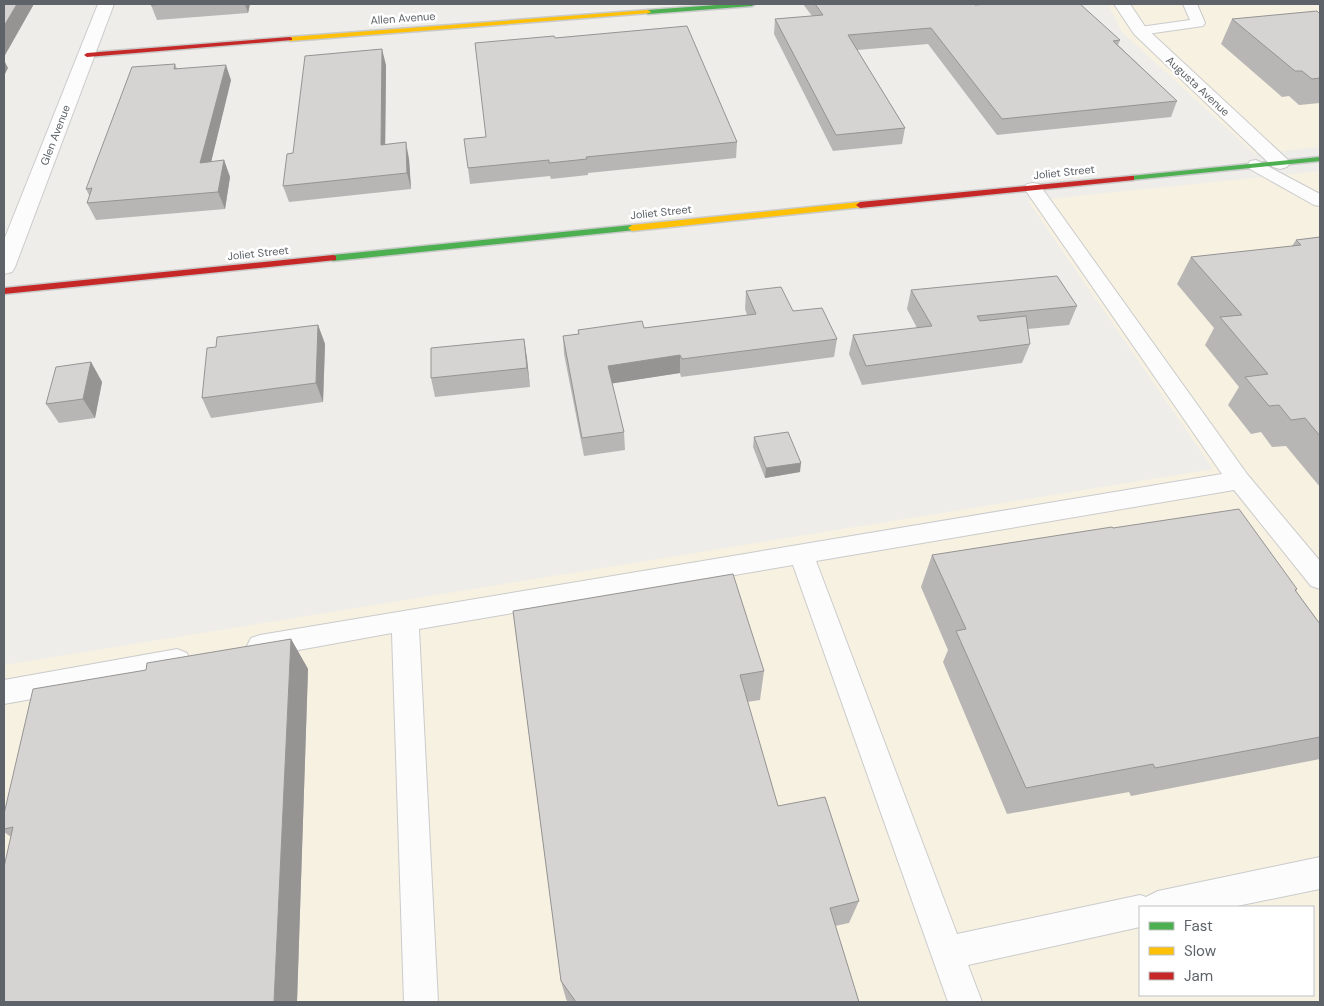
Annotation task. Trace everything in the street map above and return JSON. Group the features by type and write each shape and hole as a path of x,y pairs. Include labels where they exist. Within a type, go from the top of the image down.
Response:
{"street":[{"name":"Glen Avenue","path":"4,267 106,4"},
{"name":"Allen Avenue","path":"87,54 752,4"},
{"name":"Augusta Avenue","path":"1122,4 1140,31 1280,163"},
{"name":"Joliet Street","path":"4,291 1320,159"}],"lane":[{"path":"1140,31 1198,22 1190,4"},
{"path":"1256,165 1320,201"},
{"path":"1033,188 1239,480 1320,579"},
{"path":"239,650 406,620 1239,480"},
{"path":"801,553 965,1002"},
{"path":"406,620 421,1002"},
{"path":"4,692 200,657"},
{"path":"1163,906 1320,872"},
{"path":"947,953 1139,911"}],"shaded area":[{"path":"1108,4 1320,4 1320,147 1255,154 1122,32"},
{"path":"1320,171 1320,1002 4,1002 4,665 1213,469 1028,201"}],"building":[{"path":"4,4 17,4 4,26"},
{"path":"815,4 1080,4 1120,40 1113,41 1177,101 1002,119 931,28 848,35 905,128 836,135 775,19 823,15"},
{"path":"1317,11 1320,14 1320,78 1312,79 1302,71 1295,71 1232,19"},
{"path":"687,26 737,142 586,157 587,159 549,163 549,160 468,168 464,139 486,137 475,43"},
{"path":"382,49 381,145 406,142 407,173 283,186 287,154 293,153 305,56"},
{"path":"175,64 174,69 226,65 200,163 224,160 218,192 87,203 92,188 86,189 132,67"},
{"path":"1320,237 1320,436 1305,418 1291,420 1279,405 1269,406 1245,377 1268,374 1220,317 1242,315 1191,257 1301,245 1296,240"},
{"path":"1057,276 1077,306 977,316 980,321 1026,316 1030,344 866,366 853,335 932,326 911,290"},
{"path":"781,287 793,311 822,308 837,339 682,359 680,355 608,366 624,432 582,438 563,336 579,334 578,330 642,321 644,328 756,314 746,291"},
{"path":"318,325 316,383 202,398 207,348 216,347 217,337"},
{"path":"524,339 527,368 431,378 431,348"},
{"path":"91,362 83,399 46,404 56,367"},
{"path":"788,432 801,463 766,468 754,437"},
{"path":"1239,509 1320,624 1320,737 1155,768 1153,764 1026,788 956,631 966,629 932,555"},
{"path":"733,574 764,671 740,675 778,806 825,797 859,901 830,908 859,1002 576,1002 561,981 513,611"},
{"path":"291,639 274,1002 4,1002 4,867 13,827 4,829 4,814 33,689 146,670 147,663"}],"traffic: fast":[{"path":"648,12 752,4"},
{"path":"1131,178 1320,159"},
{"path":"333,258 632,228"}],"traffic: slow":[{"path":"290,39 648,12"},
{"path":"632,228 860,205"}],"traffic: jam":[{"path":"87,55 290,39"},
{"path":"860,205 1131,178"},
{"path":"4,291 333,258"}]}
